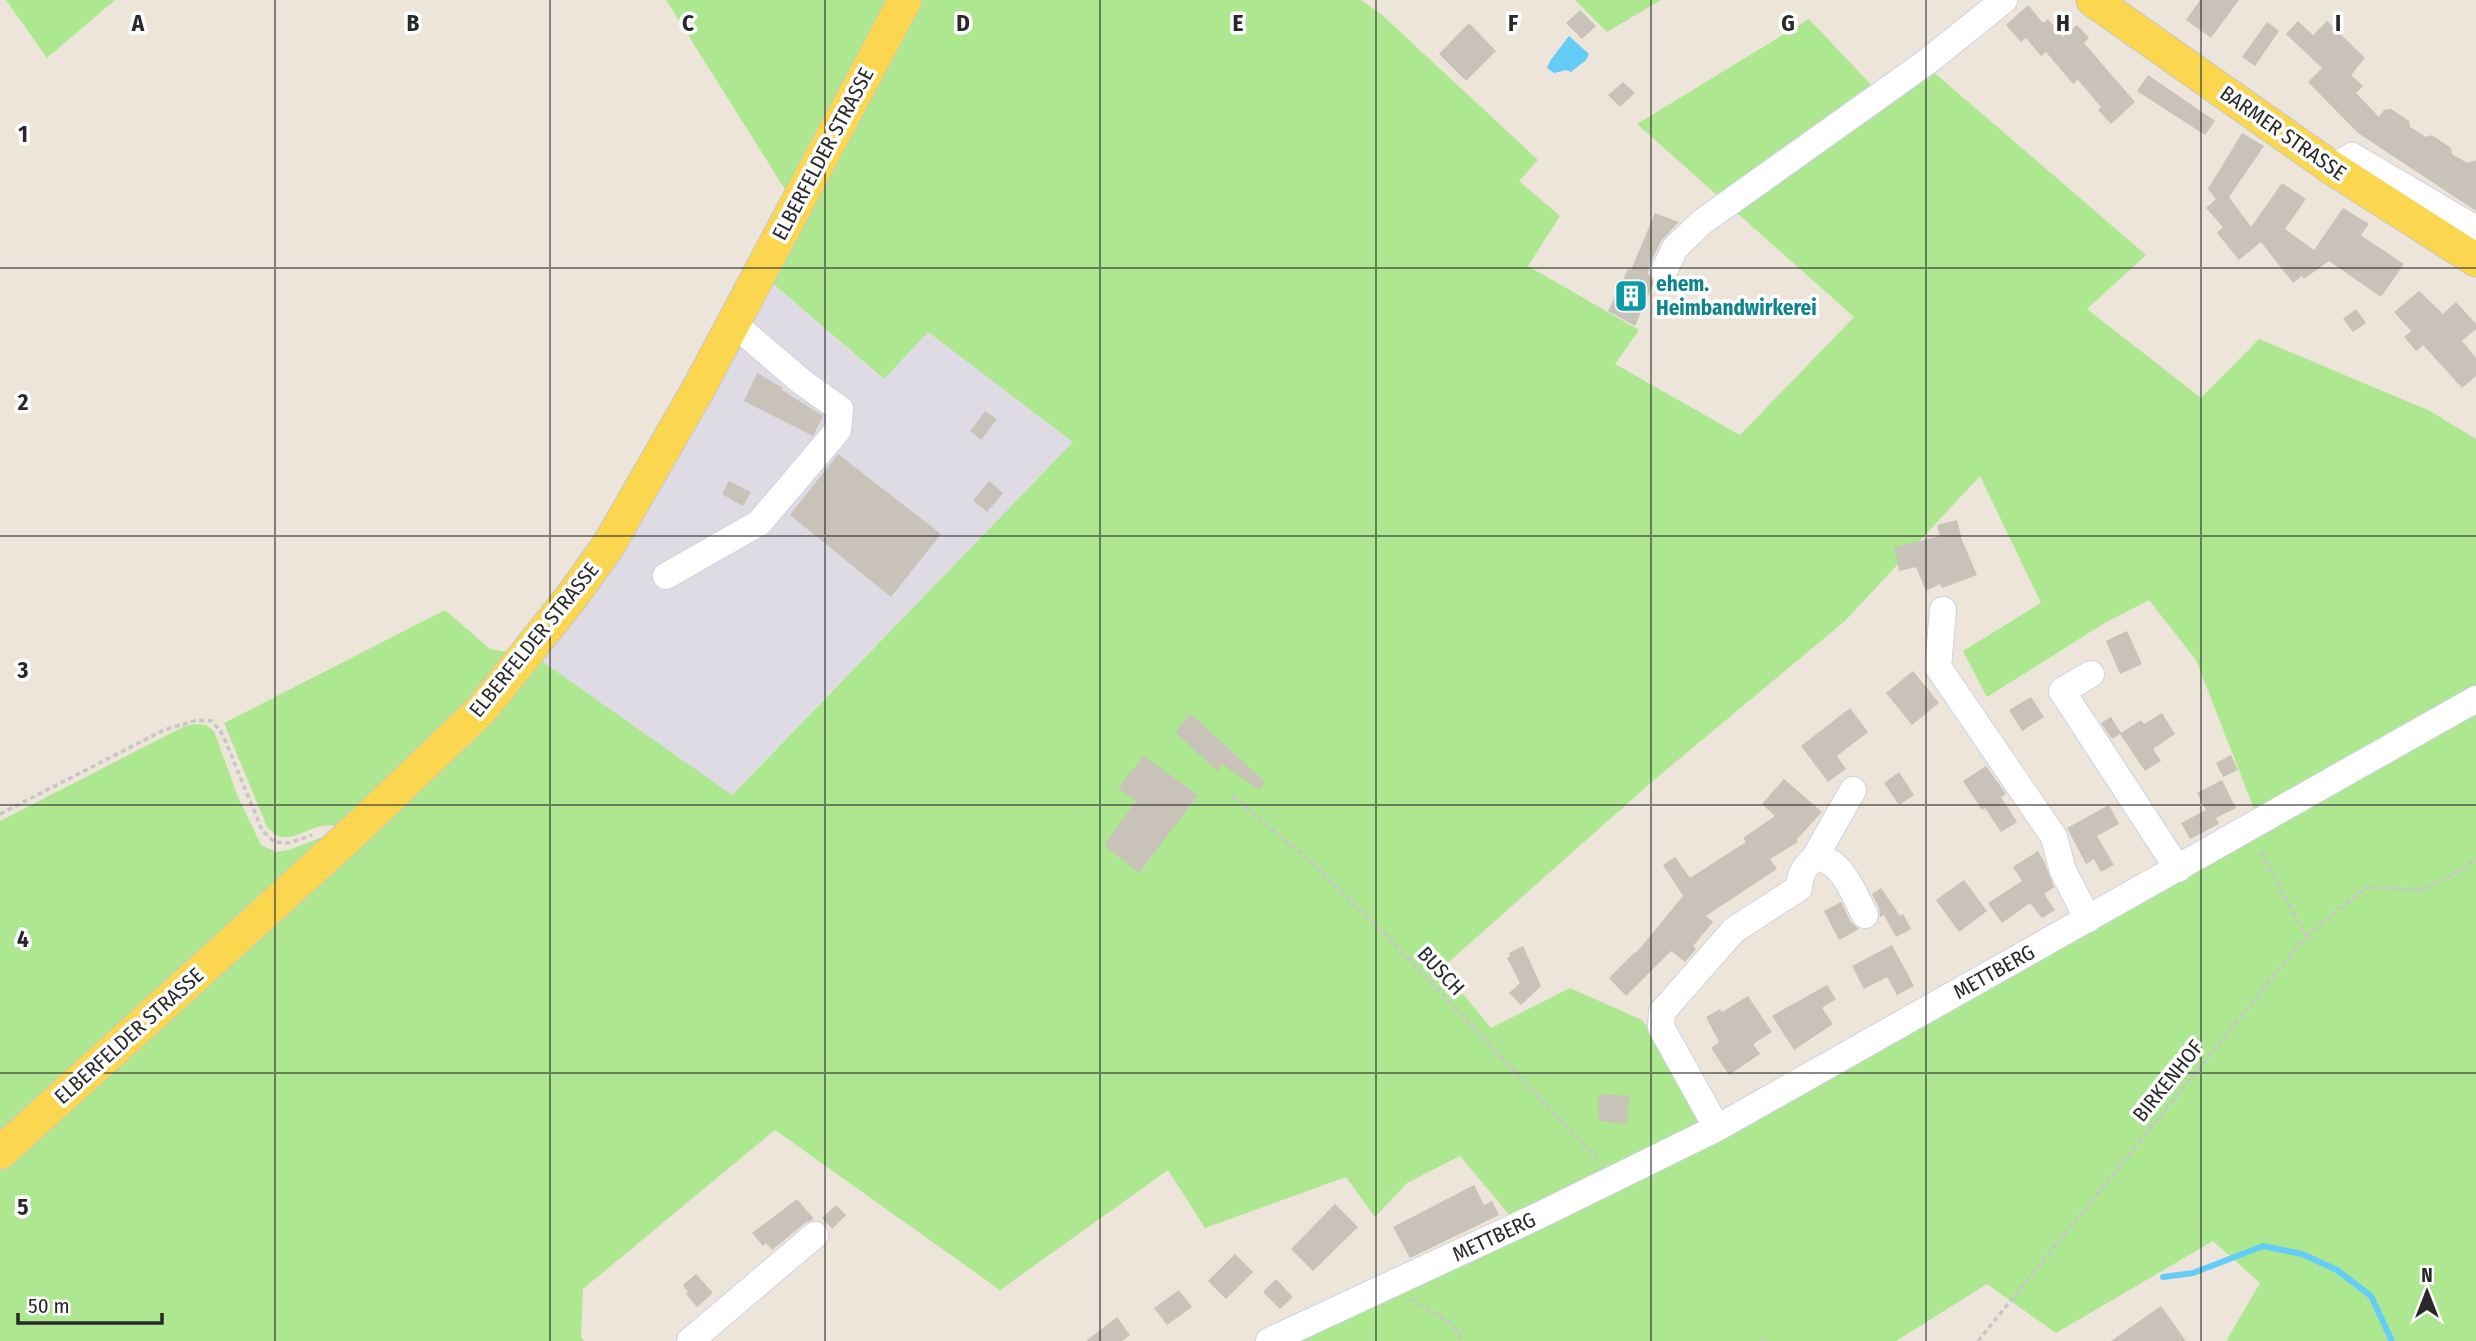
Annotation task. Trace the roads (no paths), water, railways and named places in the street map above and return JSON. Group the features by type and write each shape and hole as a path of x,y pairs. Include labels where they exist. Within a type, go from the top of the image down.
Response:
{"main road":[{"name":"ELBERFELDER STRASSE","path":"0,1153 345,840 482,709 573,595 608,546 733,323 905,0"},
{"name":"BARMER STRASSE","path":"2093,0 2332,168 2476,260"}],"street":[{"path":"1664,271 1675,248 1702,222 1928,61 2004,0"},
{"path":"2332,168 2352,156 2476,229"},
{"path":"666,576 760,523 838,430 840,409 802,382 733,323"},
{"path":"1943,610 1938,667 2054,837 2063,871 2088,919"},
{"path":"2091,674 2062,691 2178,869"},
{"name":"METTBERG","path":"1269,1341 1616,1179 1717,1128 2476,699"},
{"path":"1717,1128 1661,1027 1662,1013 1734,930 1799,888 1805,865 1815,858 1853,790"},
{"path":"1815,858 1823,858 1838,866 1866,915"},
{"path":"690,1341 815,1235"}],"water":[{"path":"1569,36 1589,54 1586,60 1571,72 1566,70 1554,73 1547,68"}],"waterway":[{"path":"2163,1277 2193,1273 2263,1246 2302,1254 2337,1270 2371,1296 2392,1341"}],"place":[{"name":"ehem. Heimbandwirkerei","path":"1631,296"}]}
